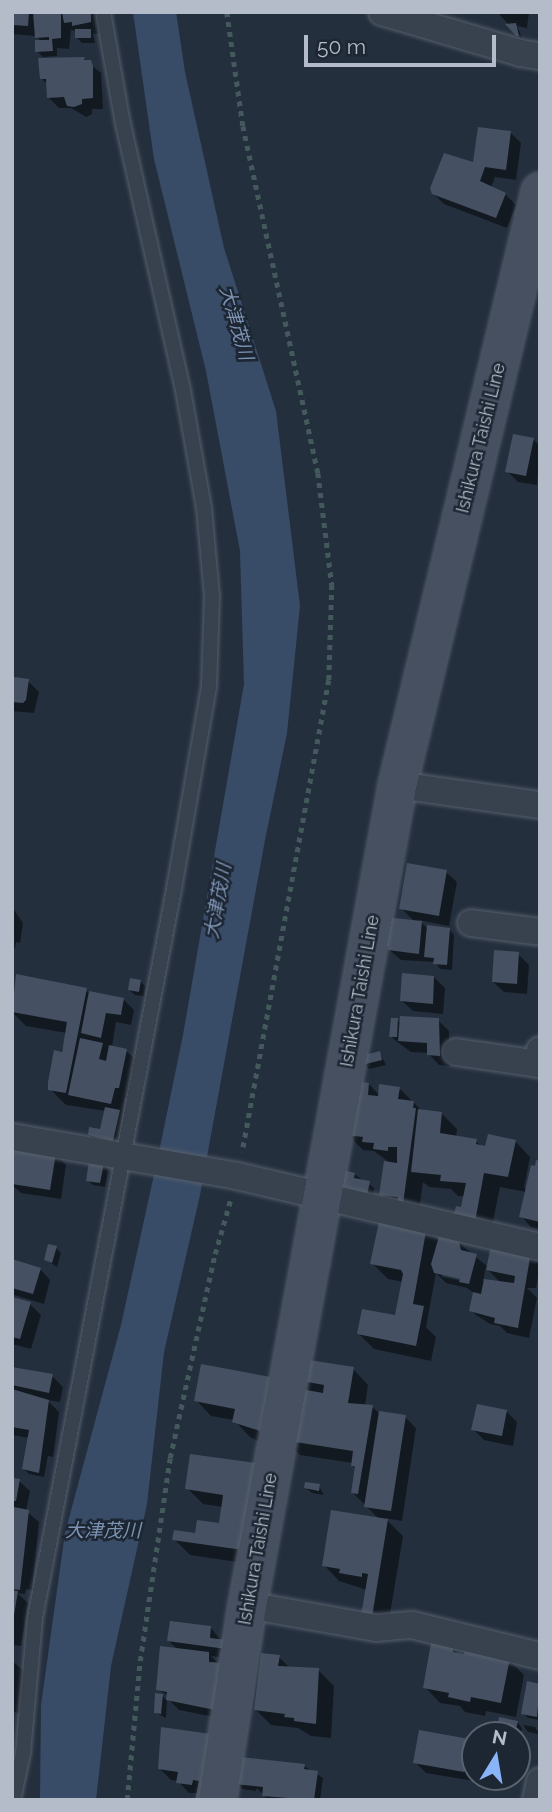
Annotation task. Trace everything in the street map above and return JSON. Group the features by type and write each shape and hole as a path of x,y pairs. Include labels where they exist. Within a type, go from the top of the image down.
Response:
{"main road":[{"name":"Ishikura Taishi Line","path":"217,1800 247,1605 397,785 538,208"}],"street":[{"path":"382,12 520,53 540,56"},
{"path":"397,785 540,804"},
{"path":"471,923 540,932"},
{"path":"456,1052 538,1064 540,1050"},
{"path":"12,1136 233,1175 540,1247"},
{"path":"247,1605 376,1628 412,1625 540,1656"},
{"path":"537,1800 540,1781"}],"lane":[{"path":"13,1800 23,1753 35,1618 126,1155 209,687 212,596 204,508 183,390 123,124 103,12"}],"path":[{"path":"127,1800 139,1661 170,1458 233,1175 330,680 332,585 318,473 243,126 227,12"}],"water":[{"name":"大津茂川","path":"133,12 176,12 185,72 224,248 276,411 300,606 287,733 200,1195 164,1352 147,1504 111,1666 96,1800 40,1800 41,1705 65,1533 121,1325 159,1152 183,1035 244,684 240,551 206,371 154,159"}],"building":[{"path":"12,12 29,12 28,26 12,25"},
{"path":"33,12 61,12 61,38 52,39 53,51 35,52 35,40 49,40 49,37 35,38"},
{"path":"62,12 91,12 91,22 72,26 72,22 64,23"},
{"path":"516,23 519,36 505,24"},
{"path":"75,29 91,29 91,38 75,38"},
{"path":"85,57 84,60 91,60 93,66 93,98 82,99 82,104 74,107 67,106 64,97 47,98 46,79 40,79 38,58"},
{"path":"478,127 511,131 506,170 485,167 480,181 506,193 496,218 432,194 430,188 444,153 473,162"},
{"path":"513,434 534,438 526,476 505,472"},
{"path":"14,677 29,679 26,700 23,703 12,702"},
{"path":"407,863 447,870 439,916 399,909"},
{"path":"385,917 422,921 419,954 388,950 388,946 382,946"},
{"path":"427,925 450,928 447,965 433,964 434,958 424,957"},
{"path":"494,950 519,952 517,984 492,982"},
{"path":"402,973 434,976 433,1004 400,1001"},
{"path":"16,974 87,988 66,1093 48,1090 48,1082 54,1050 62,1052 67,1022 12,1012"},
{"path":"130,978 141,980 139,992 128,990"},
{"path":"89,991 124,998 121,1015 106,1013 101,1038 81,1033"},
{"path":"400,1016 439,1018 440,1056 427,1055 427,1043 398,1041"},
{"path":"391,1018 398,1018 397,1037 389,1037"},
{"path":"80,1038 103,1043 99,1059 106,1061 109,1045 127,1049 119,1088 115,1088 111,1104 68,1095"},
{"path":"380,1051 382,1060 362,1065 361,1056"},
{"path":"351,1080 369,1083 368,1095 378,1096 379,1084 400,1087 398,1099 414,1101 413,1108 416,1108 403,1204 397,1203 398,1197 379,1195 384,1161 397,1163 397,1147 388,1147 388,1151 373,1149 374,1143 362,1142 363,1137 346,1135"},
{"path":"105,1107 120,1110 113,1141 88,1135 89,1127 100,1129"},
{"path":"418,1109 442,1112 440,1133 477,1139 476,1144 485,1146 488,1134 516,1140 508,1177 484,1173 475,1222 453,1218 456,1206 461,1207 466,1183 440,1181 441,1175 411,1172"},
{"path":"14,1146 56,1153 50,1190 12,1184"},
{"path":"536,1160 540,1161 540,1222 519,1217 531,1165 535,1166"},
{"path":"89,1161 104,1163 100,1183 86,1181"},
{"path":"343,1170 355,1173 354,1178 370,1181 367,1196 339,1191"},
{"path":"380,1217 427,1226 413,1304 424,1306 416,1346 357,1334 362,1309 395,1315 403,1274 401,1270 370,1264"},
{"path":"440,1233 459,1242 461,1250 477,1254 469,1284 434,1273 431,1264"},
{"path":"48,1244 57,1246 52,1263 44,1260"},
{"path":"491,1245 531,1252 518,1328 494,1323 495,1318 469,1311 473,1292 481,1294 484,1279 514,1283 515,1276 486,1270"},
{"path":"12,1259 41,1268 33,1294 12,1288"},
{"path":"12,1297 31,1302 20,1339 12,1337"},
{"path":"296,1358 354,1367 348,1403 373,1405 358,1494 351,1493 355,1466 351,1466 353,1451 282,1440","holes":["302,1381 324,1385 323,1393 301,1389"]},
{"path":"201,1364 270,1377 260,1431 232,1422 235,1409 194,1401"},
{"path":"12,1367 53,1374 49,1393 12,1385"},
{"path":"12,1389 49,1400 39,1473 22,1469 29,1430 12,1427"},
{"path":"477,1404 507,1410 502,1436 471,1430"},
{"path":"379,1411 406,1415 391,1511 364,1507"},
{"path":"190,1454 256,1463 243,1550 172,1540 174,1530 195,1533 197,1520 219,1523 223,1495 185,1489"},
{"path":"12,1478 20,1479 16,1501 12,1501"},
{"path":"305,1482 320,1484 319,1491 304,1488"},
{"path":"12,1502 14,1507 29,1510 20,1590 12,1589"},
{"path":"331,1510 388,1519 372,1617 361,1616 368,1574 362,1573 362,1577 339,1573 340,1569 322,1566"},
{"path":"12,1590 18,1591 14,1615 12,1615"},
{"path":"170,1621 211,1626 210,1638 227,1640 226,1649 167,1641"},
{"path":"431,1643 454,1647 453,1652 464,1654 465,1649 510,1658 501,1703 471,1697 470,1702 448,1697 449,1693 423,1688"},
{"path":"160,1646 209,1652 209,1662 225,1663 220,1711 166,1700 167,1692 156,1690"},
{"path":"261,1653 280,1655 278,1666 319,1668 316,1724 294,1721 294,1718 284,1717 285,1714 254,1710"},
{"path":"527,1681 540,1684 537,1717 521,1714"},
{"path":"155,1693 163,1694 161,1714 154,1713"},
{"path":"499,1717 518,1721 498,1721"},
{"path":"161,1727 218,1735 208,1800 195,1800 199,1781 193,1780 192,1785 176,1783 178,1772 158,1769"},
{"path":"419,1730 461,1738 461,1771 413,1763"},
{"path":"241,1757 305,1764 304,1769 318,1771 314,1800 262,1796 263,1787 235,1784"}]}
